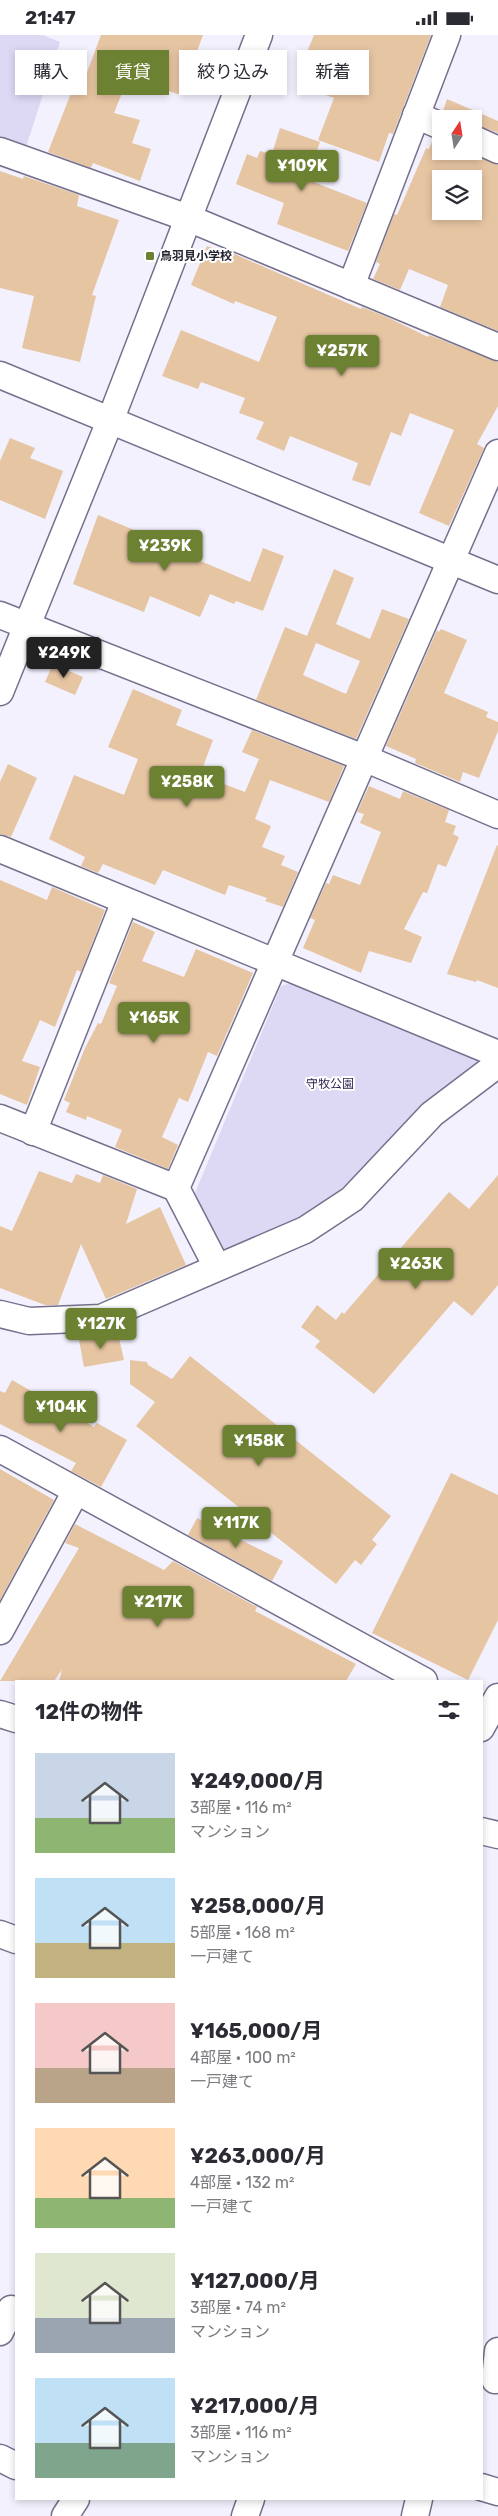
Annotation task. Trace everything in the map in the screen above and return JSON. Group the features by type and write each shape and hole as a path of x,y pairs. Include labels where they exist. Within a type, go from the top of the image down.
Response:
{"street":[{"path":"0,692 110,421 259,35"},
{"path":"351,285 447,35"},
{"path":"416,115 432,121"},
{"path":"482,143 498,150"},
{"path":"0,151 188,218 498,347"},
{"path":"0,375 498,580"},
{"path":"176,1188 498,453"},
{"path":"0,615 364,758 498,815"},
{"path":"0,849 498,1054"},
{"path":"33,1132 125,901"},
{"path":"0,1314 29,1321 101,1318 305,1230 352,1199 432,1114 498,1064"},
{"path":"0,1118 176,1188 217,1267"},
{"path":"0,1449 422,1680"},
{"path":"0,1631 76,1491"},
{"path":"0,1714 15,1719"},
{"path":"483,1831 498,1835"},
{"path":"0,1934 15,1940"},
{"path":"0,2332 9,2308"},
{"path":"491,2379 498,2351"},
{"path":"0,2458 15,2466"},
{"path":"483,2488 498,2492"},
{"path":"66,2516 75,2500"},
{"path":"245,2516 251,2500"},
{"path":"415,2516 419,2500"}],"green space":[{"path":"0,35 43,35 60,42 57,50 15,50 15,95 43,95 26,147 0,137"},
{"name":"守牧公園","path":"297,981 475,1051 480,1067 391,1140 318,1212 228,1254 220,1250 195,1193 281,986"}],"building":[{"path":"101,35 203,35 198,50 179,50 179,94 169,91 169,50 97,50 97,95 121,95 114,113 140,120 132,143 151,149 140,181 93,163 91,168 48,152 70,95 87,95 87,72"},
{"path":"314,35 431,35 393,134 389,133 379,162 318,140 334,98 325,95 369,95 369,50 308,50"},
{"path":"447,99 472,110 443,110"},
{"path":"482,114 498,121 498,133 482,127"},
{"path":"280,128 320,142 308,176 312,178 311,181 367,203 348,251 277,224 284,203 236,184 247,154 257,158 260,151 272,154"},
{"path":"432,142 432,160 482,160 482,158 498,165 498,331 440,307 448,285 409,269 400,290 373,279 380,264 376,262 394,214 397,215 426,148 429,149"},
{"path":"0,171 23,179 24,176 79,195 77,206 119,220 92,295 96,296 80,362 22,348 34,296 0,288"},
{"path":"207,246 232,256 233,253 361,309 362,307 389,318 428,337 429,335 498,362 498,406 477,444 484,448 449,526 419,513 454,430 410,413 401,436 391,432 370,486 352,480 358,463 290,436 284,451 256,439 264,422 239,413 245,398 201,382 198,389 162,376 181,330 259,362 277,317 235,301 234,304 191,285"},
{"path":"10,438 35,448 30,458 63,471 45,519 0,500 0,461"},
{"path":"98,515 197,556 196,559 250,582 263,548 284,556 263,611 236,601 234,604 210,594 200,617 150,596 144,612 73,584"},
{"path":"334,569 354,578 336,624 370,639 382,609 409,619 356,739 256,700 285,627 307,636","holes":["316,643 360,661 346,694 303,675"]},
{"path":"441,629 467,640 444,693 488,712 486,717 498,722 498,731 479,778 463,772 460,782 415,763 416,759 386,746 437,630 439,632"},
{"path":"53,664 83,677 75,695 45,682"},
{"path":"133,689 182,710 176,725 213,740 200,775 245,792 259,759 242,752 252,730 344,766 329,802 270,780 255,819 271,826 262,847 285,856 281,865 298,872 283,907 265,901 267,898 229,885 225,895 163,870 155,885 103,864 98,873 81,866 85,857 49,839 74,775 124,795 138,759 108,747"},
{"path":"8,764 37,778 11,837 0,834 0,782"},
{"path":"369,786 400,799 403,791 449,810 445,822 456,826 453,834 459,837 446,867 438,864 427,893 423,892 404,929 422,937 411,963 369,951 361,973 303,948 315,920 310,918 326,883 329,884 333,875 360,885 381,832 360,823 364,814 357,812"},
{"path":"497,845 498,988 477,980 476,982 447,974"},
{"path":"0,880 47,900 52,887 105,910 81,972 77,970 55,1027 40,1020 22,1061 40,1067 27,1105 0,1094"},
{"path":"133,922 155,932 142,961 184,977 196,949 253,973 217,1056 208,1052 188,1102 179,1098 162,1137 178,1145 168,1169 115,1147 122,1130 87,1116 86,1120 66,1112 70,1103 64,1100 85,1048 98,1023 101,1024 117,986 109,983"},
{"path":"39,1171 72,1183 76,1174 100,1183 103,1175 137,1189 126,1224 160,1207 186,1265 106,1299 81,1244 58,1305 45,1305 0,1288 0,1226 12,1231"},
{"path":"498,1175 498,1285 472,1316 454,1301 374,1394 315,1347 320,1341 301,1327 317,1305 336,1320 342,1312 344,1314 449,1192 469,1209"},
{"path":"118,1334 124,1360 84,1367 79,1340"},
{"path":"190,1356 391,1516 372,1540 377,1544 361,1565 355,1560 336,1584 136,1426 155,1402 130,1384 130,1360 147,1362 148,1365 172,1379"},
{"path":"12,1380 94,1427 97,1423 127,1440 101,1487 71,1471 76,1463 0,1424 0,1391 5,1393"},
{"path":"0,1469 54,1500 0,1600"},
{"path":"451,1473 498,1495 498,1620 468,1680 372,1633"},
{"path":"197,1518 283,1561 272,1581 188,1535"},
{"path":"75,1524 164,1570 173,1561 257,1607 255,1611 356,1664 347,1680 59,1680 62,1670 55,1680 0,1681 79,1548 65,1543"}],"place":[{"name":"鳥羽見小学校","path":"150,256"}]}
